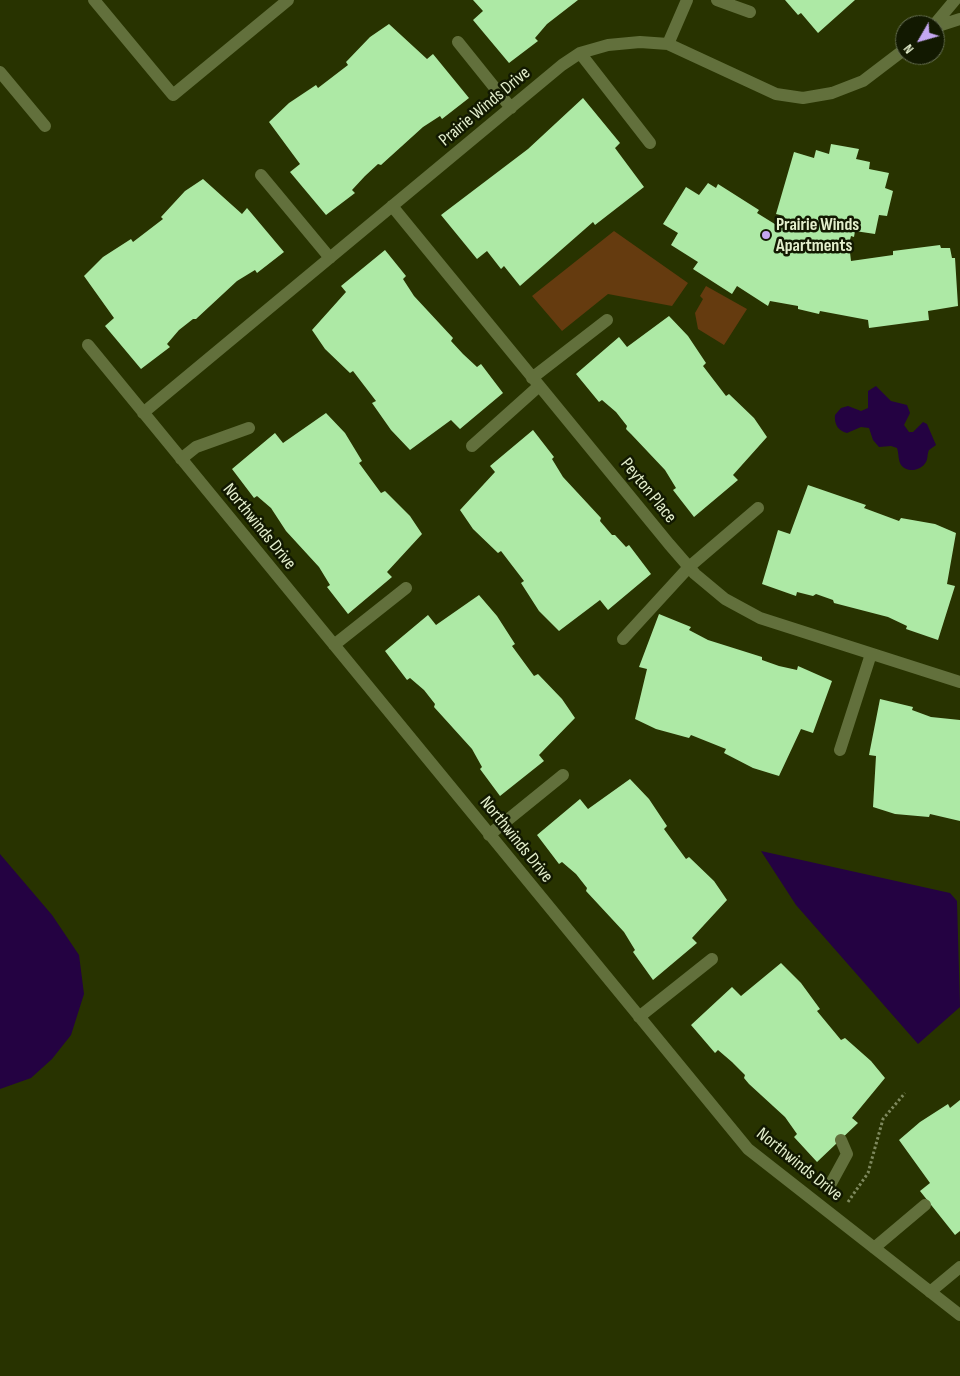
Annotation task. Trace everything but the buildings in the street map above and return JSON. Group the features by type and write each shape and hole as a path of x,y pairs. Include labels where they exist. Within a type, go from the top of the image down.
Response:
{"street":[{"path":"94,0 173,95 288,0"},
{"path":"668,44 687,0"},
{"path":"717,0 750,12"},
{"path":"943,15 955,0"},
{"path":"945,23 960,19"},
{"path":"458,42 512,108"},
{"name":"Prairie Winds Drive","path":"143,413 562,65 580,53 608,45 640,42 668,44 776,94 803,98 832,94 863,81 895,57"},
{"path":"580,53 650,143"},
{"path":"0,72 45,126"},
{"path":"261,175 330,258"},
{"name":"Peyton Place","path":"392,206 689,567 725,599 760,618 960,682"},
{"path":"472,446 535,382 607,320"},
{"name":"Northwinds Drive","path":"88,345 748,1149 960,1315"},
{"path":"180,459 196,447 249,428"},
{"path":"623,638 689,567 758,508"},
{"path":"334,645 406,588"},
{"path":"840,750 870,654"},
{"path":"489,835 563,775"},
{"path":"639,1017 712,959"},
{"path":"829,1187 847,1154 841,1140"},
{"path":"874,1248 925,1205"},
{"path":"930,1292 960,1267"}],"path":[{"path":"848,1202 868,1173 883,1119 905,1093"}],"shaded area":[{"path":"614,231 688,283 672,306 608,294 562,331 532,296"},
{"path":"706,286 747,309 724,345 698,329 695,313 703,299 700,296"},
{"path":"876,386 891,401 907,405 910,413 904,425 909,432 913,432 923,422 927,424 936,445 929,450 927,461 921,467 914,470 904,468 900,463 897,448 891,446 879,447 873,440 869,428 861,427 847,433 837,427 835,415 841,408 848,406 861,411 868,408 868,391"},
{"path":"761,851 950,893 957,901 960,1007 918,1044 796,905"},
{"path":"0,854 52,915 79,955 84,994 71,1035 52,1059 31,1078 0,1089"}],"place":[{"name":"Prairie Winds Apartments","path":"766,235"}]}
